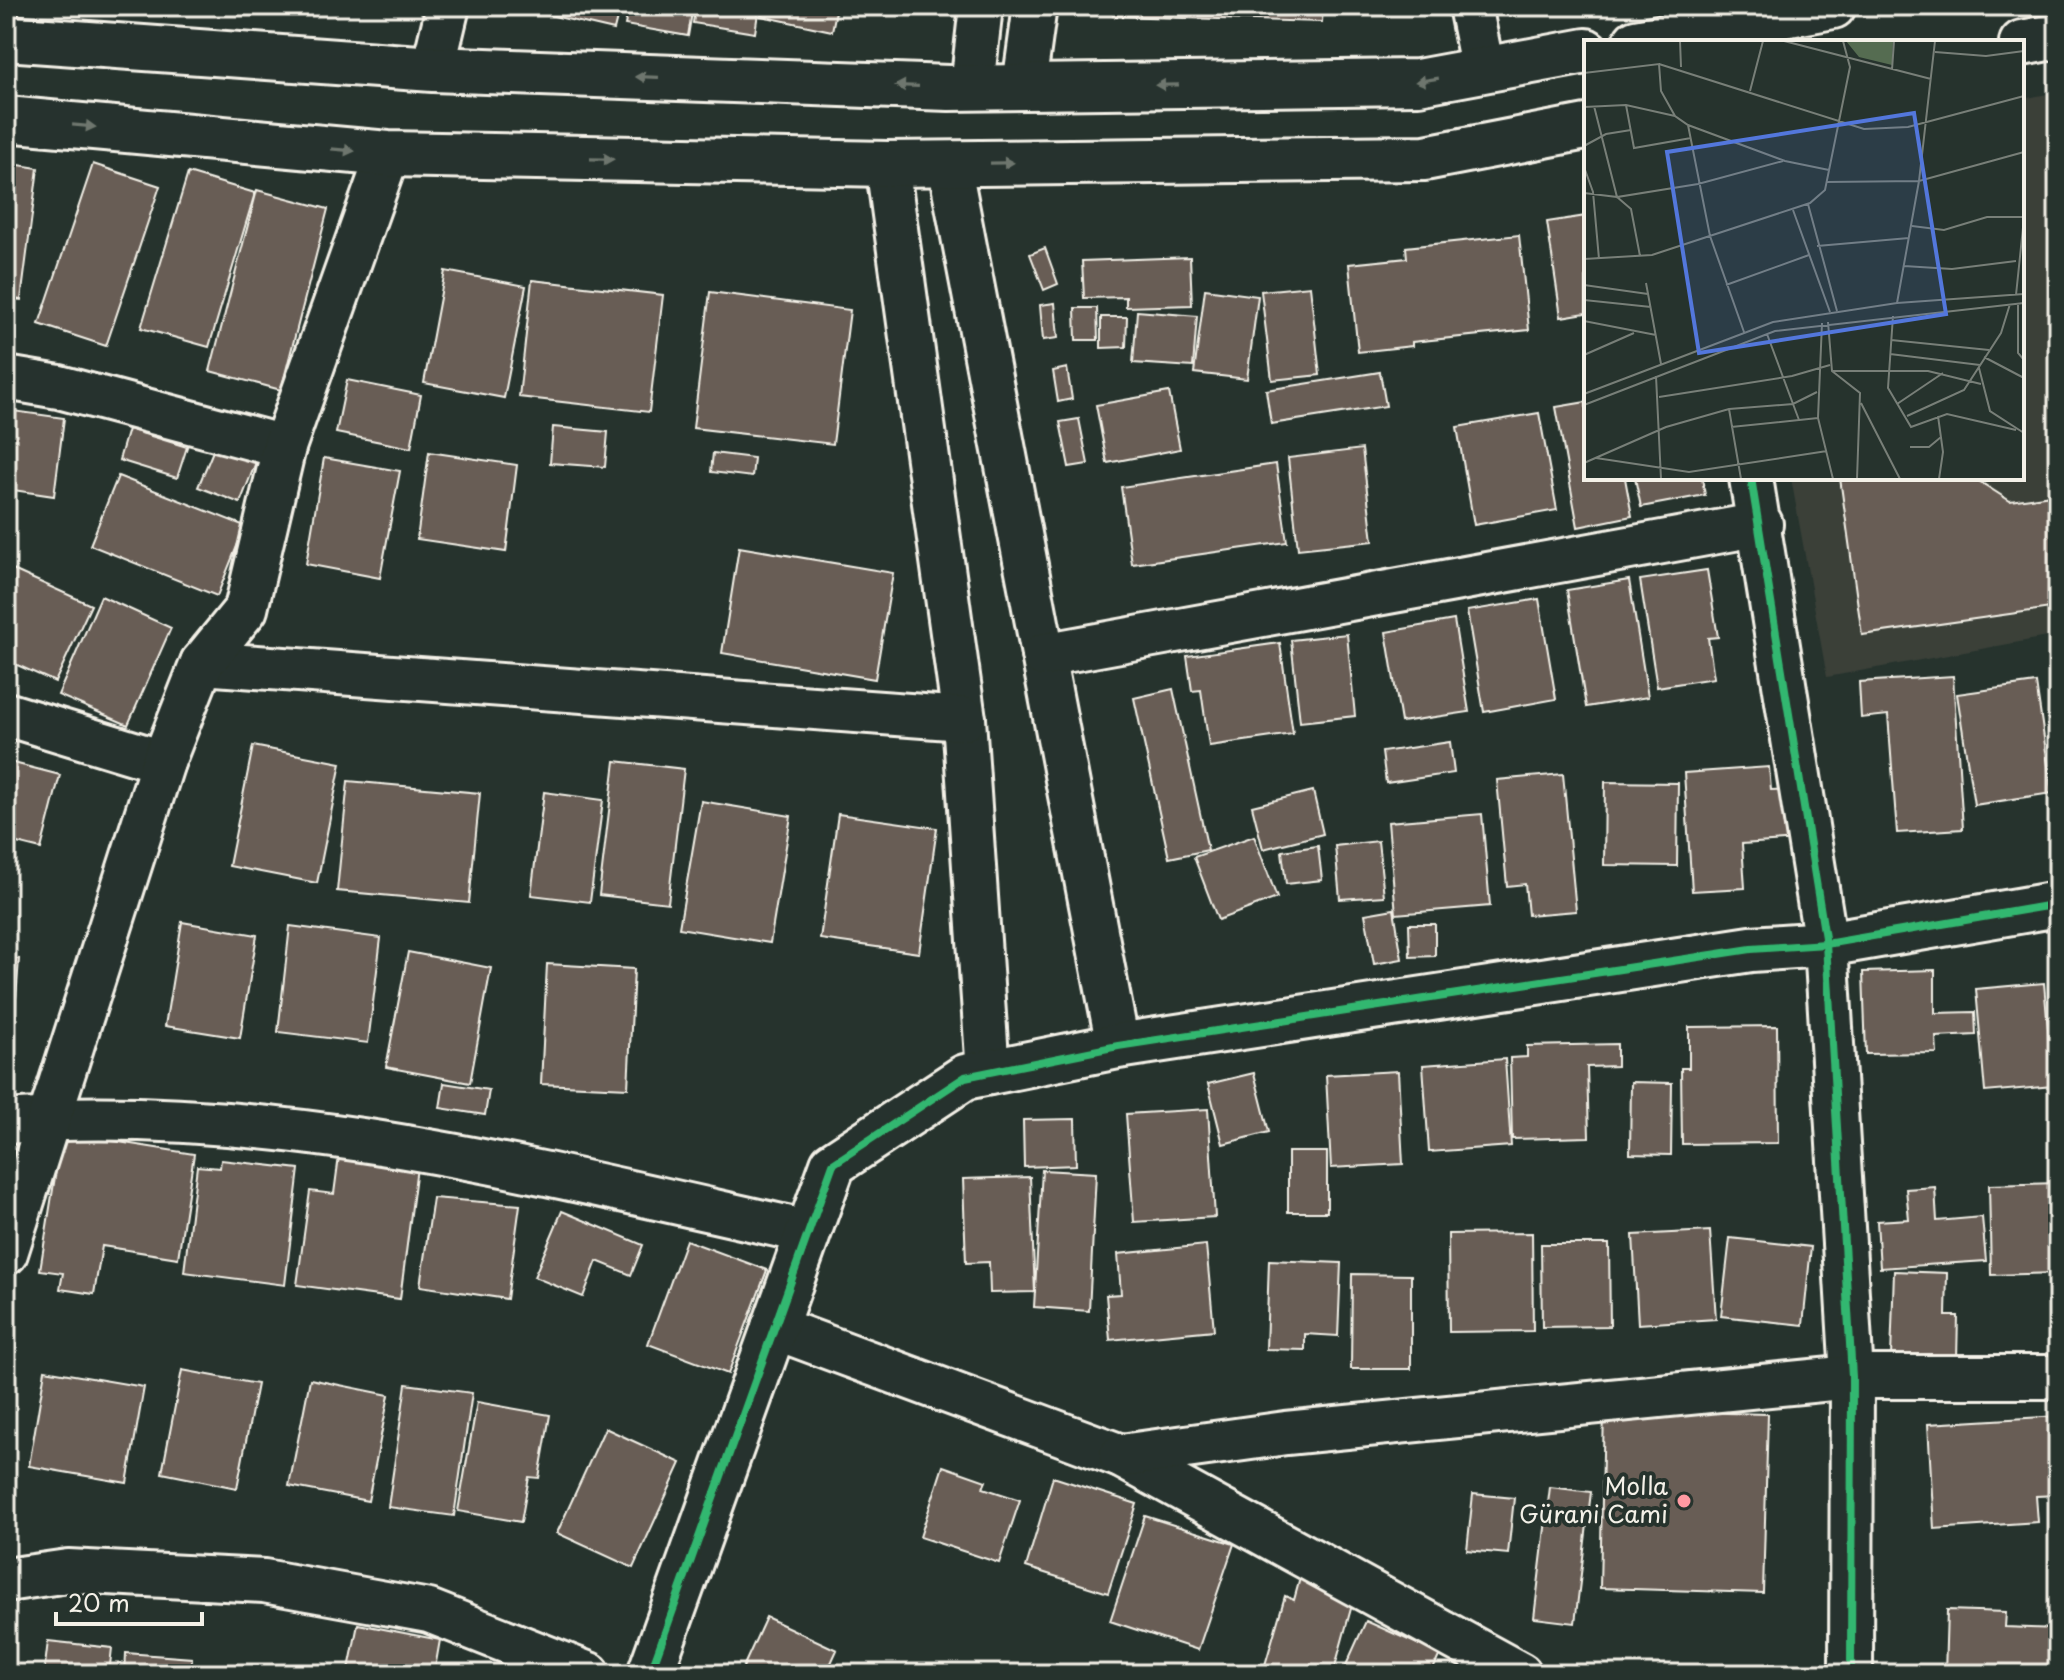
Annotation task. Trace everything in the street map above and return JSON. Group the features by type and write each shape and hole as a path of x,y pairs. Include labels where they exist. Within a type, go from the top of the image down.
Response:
{"main road":[{"path":"1647,40 1833,6"},
{"path":"2024,43 2058,36"},
{"path":"6,38 433,69 972,87 1418,82 1584,51"},
{"path":"6,119 388,154 887,164 1425,158 1584,127"},
{"path":"650,1674 833,1164 965,1077 1118,1046 1751,949 1826,944 2058,904"}],"street":[{"path":"433,69 448,6"},
{"path":"972,87 981,6"},
{"path":"1024,86 1035,6"},
{"path":"1470,6 1483,70"},
{"path":"6,1253 163,762 202,663 246,609 284,447 388,154"},
{"path":"949,163 1118,1046"},
{"path":"887,164 964,719 988,1073"},
{"path":"6,378 59,387 284,447"},
{"path":"1751,480 1761,524 1826,944 1852,1377 1851,1674"},
{"path":"1043,655 1761,524"},
{"path":"202,663 964,719"},
{"path":"6,714 163,762"},
{"path":"6,1122 48,1119 260,1126 505,1165 808,1232"},
{"path":"773,1327 1121,1456 1520,1674"},
{"path":"1121,1456 1286,1433 1852,1377 2058,1377"},
{"path":"6,1580 68,1571 264,1581 429,1611 589,1674"}],"shaded area":[{"path":"2058,92 2058,635 1827,677 1791,480 2024,480 2024,99"}],"building":[{"path":"511,6 543,6 542,13"},
{"path":"547,6 620,6 614,30 545,14"},
{"path":"629,6 693,6 688,36 625,25"},
{"path":"696,6 759,6 755,33 693,23"},
{"path":"763,6 837,6 832,31 761,16"},
{"path":"1114,6 1323,6 1322,22 1113,16"},
{"path":"6,163 38,168 21,300 6,298"},
{"path":"93,164 160,186 106,346 39,324"},
{"path":"188,173 255,193 209,347 141,328"},
{"path":"257,190 328,209 281,390 210,371"},
{"path":"1584,216 1584,313 1561,317 1547,222"},
{"path":"1519,235 1529,330 1412,342 1412,346 1358,352 1349,264 1407,258 1406,247"},
{"path":"1045,248 1058,284 1044,290 1030,254"},
{"path":"1190,257 1192,305 1126,307 1126,297 1084,298 1082,261"},
{"path":"445,271 526,286 504,398 424,383"},
{"path":"532,280 663,295 649,412 519,397"},
{"path":"1310,286 1320,375 1272,380 1261,291"},
{"path":"1205,289 1258,296 1247,379 1194,373"},
{"path":"710,292 850,310 833,444 693,428"},
{"path":"1055,303 1058,338 1043,340 1040,305"},
{"path":"1075,308 1097,308 1098,340 1076,340"},
{"path":"1137,311 1197,316 1193,367 1133,363"},
{"path":"1101,317 1127,317 1126,347 1101,348"},
{"path":"1067,368 1072,399 1058,402 1053,371"},
{"path":"1380,372 1386,406 1271,424 1266,390"},
{"path":"347,380 421,395 411,448 336,433"},
{"path":"1169,392 1180,449 1107,463 1096,405"},
{"path":"1584,402 1584,480 1625,480 1632,516 1578,527 1556,407"},
{"path":"6,410 64,418 54,496 6,489"},
{"path":"1539,413 1557,510 1474,525 1457,427"},
{"path":"1079,419 1088,464 1069,467 1060,422"},
{"path":"553,427 608,432 605,467 550,463"},
{"path":"128,429 187,447 177,478 119,460"},
{"path":"215,446 256,462 240,503 198,487"},
{"path":"1362,449 1373,541 1298,549 1288,458"},
{"path":"429,452 517,465 506,552 417,539"},
{"path":"713,453 754,458 752,477 711,472"},
{"path":"324,458 400,471 380,578 306,564"},
{"path":"1276,464 1287,542 1132,564 1121,487"},
{"path":"118,476 245,526 217,596 90,545"},
{"path":"1635,480 1702,480 1705,495 1641,507"},
{"path":"1840,480 1977,480 2010,501 2058,494 2058,607 1862,635"},
{"path":"739,547 893,573 875,679 722,653"},
{"path":"11,569 91,605 55,682 6,660 6,579"},
{"path":"1707,570 1718,637 1708,638 1714,678 1657,687 1640,580"},
{"path":"1629,580 1648,697 1586,707 1567,590"},
{"path":"101,596 171,628 128,725 58,695"},
{"path":"1539,599 1556,699 1484,712 1467,611"},
{"path":"1454,620 1469,712 1401,722 1386,632"},
{"path":"1347,634 1355,716 1300,722 1291,640"},
{"path":"1280,643 1293,734 1209,746 1201,690 1192,691 1187,656"},
{"path":"1953,676 1963,829 1897,833 1888,715 1861,718 1859,682"},
{"path":"2036,683 2052,793 1974,805 1957,694"},
{"path":"1173,689 1208,850 1169,858 1134,698"},
{"path":"1450,742 1454,773 1386,783 1382,752"},
{"path":"253,746 341,763 317,883 229,866"},
{"path":"6,761 60,775 41,849 9,841 6,852"},
{"path":"615,761 684,769 668,903 599,895"},
{"path":"1769,767 1771,790 1796,789 1799,840 1742,844 1745,888 1692,891 1684,773"},
{"path":"1563,774 1576,911 1528,915 1525,884 1507,886 1497,780"},
{"path":"348,781 480,793 469,903 337,891"},
{"path":"1605,782 1678,783 1677,866 1604,865"},
{"path":"1313,791 1323,834 1263,849 1252,806"},
{"path":"544,792 603,800 590,902 531,895"},
{"path":"701,801 791,816 770,943 679,928"},
{"path":"838,814 937,828 919,953 820,939"},
{"path":"1482,814 1490,906 1396,914 1388,822"},
{"path":"1254,836 1277,898 1218,920 1194,857"},
{"path":"1378,841 1384,896 1340,899 1335,846"},
{"path":"1318,846 1322,880 1286,884 1282,851"},
{"path":"1394,909 1402,959 1374,964 1365,914"},
{"path":"182,922 257,935 240,1038 165,1026"},
{"path":"1409,924 1435,924 1435,956 1410,957"},
{"path":"290,926 381,938 368,1043 278,1032"},
{"path":"408,952 491,968 470,1083 386,1067"},
{"path":"6,958 19,959 15,1013 6,1012"},
{"path":"547,964 634,969 628,1088 541,1084"},
{"path":"1935,970 1935,1013 1975,1012 1976,1035 1936,1037 1937,1053 1866,1054 1863,972"},
{"path":"2044,983 2053,1086 1985,1092 1976,989"},
{"path":"1777,1026 1778,1143 1682,1144 1681,1068 1689,1068 1689,1027"},
{"path":"1617,1044 1617,1066 1587,1067 1589,1137 1512,1139 1510,1058 1527,1057 1527,1046"},
{"path":"1505,1059 1511,1146 1429,1152 1423,1065"},
{"path":"1398,1071 1403,1164 1331,1168 1326,1075"},
{"path":"1254,1073 1269,1132 1223,1144 1208,1084"},
{"path":"1631,1082 1672,1083 1671,1155 1630,1154"},
{"path":"444,1083 489,1090 485,1115 440,1108"},
{"path":"1208,1109 1215,1217 1134,1222 1126,1114"},
{"path":"1075,1119 1076,1165 1024,1167 1023,1120"},
{"path":"62,1133 194,1154 178,1258 102,1246 94,1294 60,1289 63,1273 40,1270"},
{"path":"1288,1152 1327,1152 1327,1212 1288,1212"},
{"path":"339,1156 417,1167 400,1299 297,1285 310,1191 334,1194"},
{"path":"221,1160 299,1169 285,1285 184,1272 197,1166 220,1168"},
{"path":"1042,1170 1096,1173 1089,1311 1034,1307"},
{"path":"1030,1177 1035,1292 990,1293 989,1262 966,1263 963,1179"},
{"path":"2058,1183 2058,1273 1991,1275 1989,1185"},
{"path":"1935,1187 1937,1221 1982,1217 1986,1261 1880,1268 1877,1221 1909,1219 1906,1189"},
{"path":"433,1198 520,1205 507,1299 420,1286"},
{"path":"562,1211 643,1245 631,1275 597,1261 583,1297 534,1277"},
{"path":"1710,1231 1716,1319 1638,1324 1633,1235"},
{"path":"1532,1233 1533,1331 1449,1332 1448,1234"},
{"path":"1730,1238 1811,1247 1803,1325 1721,1316"},
{"path":"686,1240 767,1270 728,1374 648,1344"},
{"path":"1541,1244 1609,1244 1610,1326 1542,1327"},
{"path":"1206,1245 1214,1330 1110,1340 1106,1295 1121,1294 1118,1254"},
{"path":"1269,1260 1341,1263 1338,1336 1305,1334 1305,1350 1266,1349"},
{"path":"1894,1271 1947,1273 1946,1316 1958,1316 1957,1359 1891,1357"},
{"path":"1352,1274 1411,1275 1411,1369 1351,1369"},
{"path":"45,1370 144,1387 127,1483 29,1466"},
{"path":"182,1370 257,1384 237,1488 162,1473"},
{"path":"310,1379 389,1395 368,1501 289,1486"},
{"path":"406,1384 472,1393 454,1516 388,1507"},
{"path":"477,1402 550,1415 539,1478 529,1477 521,1522 458,1511"},
{"name":"Molla Gürani Cami","path":"1604,1410 1768,1414 1763,1593 1600,1588"},
{"path":"2058,1416 2058,1495 2036,1496 2038,1522 1934,1529 1928,1424"},
{"path":"605,1428 681,1463 633,1568 557,1533"},
{"path":"943,1466 986,1481 983,1488 1020,1500 999,1563 920,1537"},
{"path":"1053,1477 1137,1504 1108,1593 1026,1567"},
{"path":"1550,1487 1591,1492 1575,1623 1534,1618"},
{"path":"1473,1494 1514,1498 1508,1554 1467,1550"},
{"path":"1145,1516 1234,1544 1198,1650 1110,1621"},
{"path":"1300,1578 1355,1594 1333,1674 1296,1674 1265,1665 1285,1596 1294,1600"},
{"path":"1947,1610 2006,1612 2005,1627 2058,1629 2058,1674 1945,1674"},
{"path":"766,1617 837,1650 826,1674 740,1674"},
{"path":"1366,1621 1440,1654 1431,1674 1342,1674"},
{"path":"358,1624 440,1640 434,1674 348,1674"},
{"path":"48,1641 112,1648 109,1674 44,1674"},
{"path":"126,1653 192,1658 191,1674 125,1674"}],"cycle path":[{"path":"1751,480 1826,944 1852,1377 1851,1674"},
{"path":"650,1674 833,1164 965,1077 1118,1046 1751,949 1826,944 2058,904"}],"place":[{"name":"Molla Gürani Cami","path":"1684,1501"}]}
